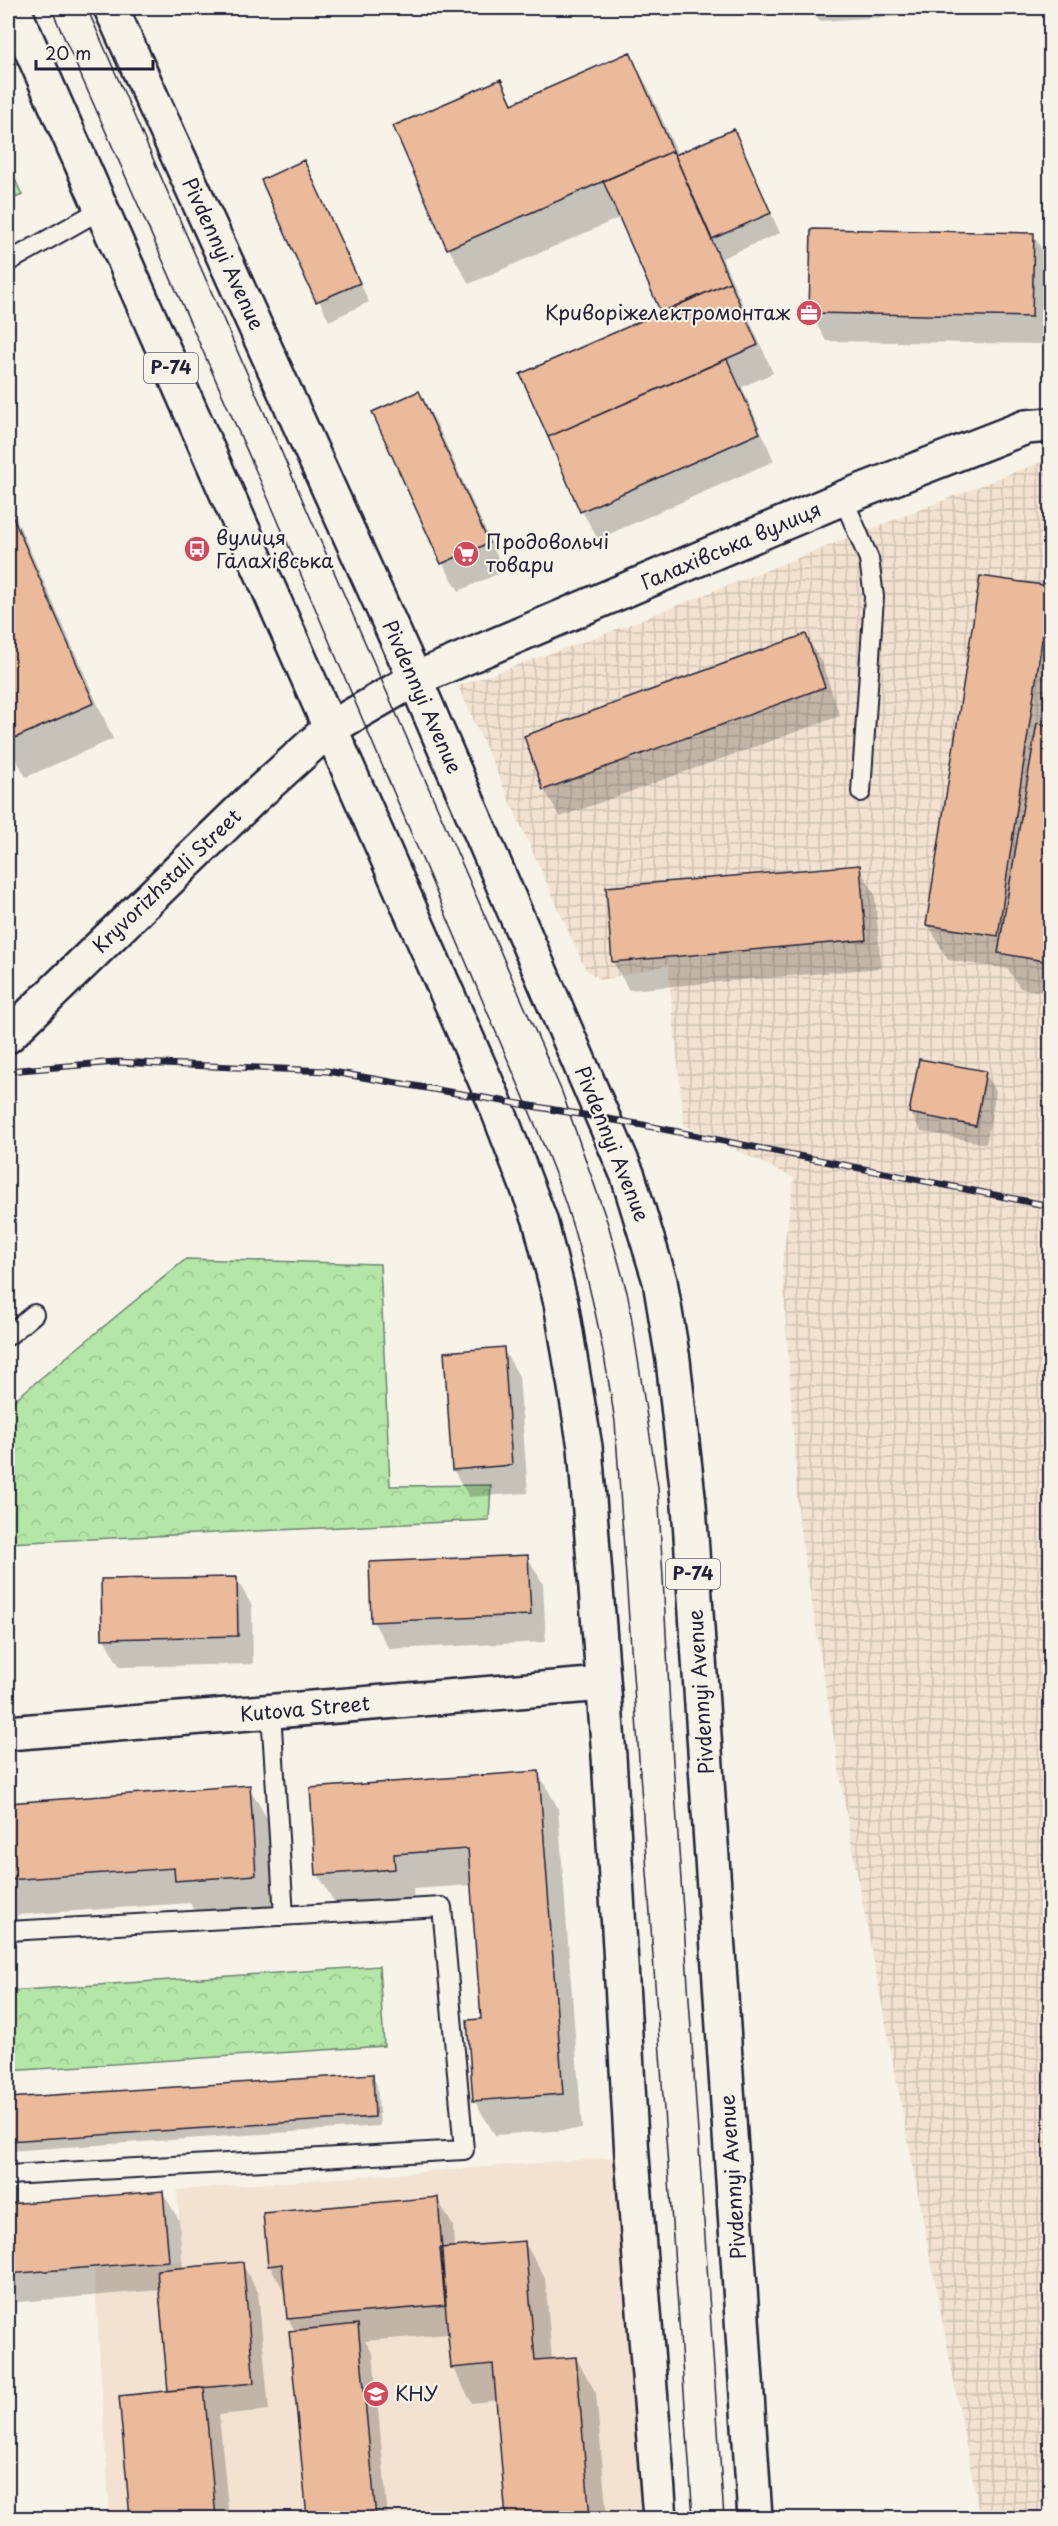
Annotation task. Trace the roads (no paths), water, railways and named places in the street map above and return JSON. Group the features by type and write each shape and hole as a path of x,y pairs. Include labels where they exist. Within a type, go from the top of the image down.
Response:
{"main road":[{"name":"Р-74","path":"13,8 494,1100 540,1220 561,1303 585,1447 603,1684 632,2156 660,2518"},
{"name":"Pivdennyi Avenue","path":"111,8 415,679 628,1176 660,1281 673,1360 689,1505 755,2518"},
{"name":"Галахівська вулиця","path":"329,729 415,679 843,498 1026,427 1050,425"},
{"name":"Kryvorizhstali Street","path":"8,1035 252,799 329,729"},
{"name":"Kutova Street","path":"8,1733 603,1684"}],"lane":[{"path":"8,262 102,209"},
{"path":"843,498 869,559 874,597 861,792"},
{"path":"8,1336 34,1314"},
{"path":"271,1712 284,1916"},
{"path":"8,1931 442,1906 464,2150 8,2175"}],"tram line":[{"path":"51,8 275,514 527,1105 558,1182 585,1270 605,1361 615,1422 693,2518"},
{"path":"87,8 562,1092 608,1224 628,1296 658,1487 673,1762 724,2518"}],"railway":[{"path":"8,1071 116,1062 327,1071 643,1125 1050,1206"}],"place":[{"name":"Криворіжелектромонтаж","path":"809,313"},
{"name":"вулиця Галахівська","path":"197,549"},
{"name":"Продовольчі товари","path":"466,554"},
{"name":"КНУ","path":"376,2394"}]}
